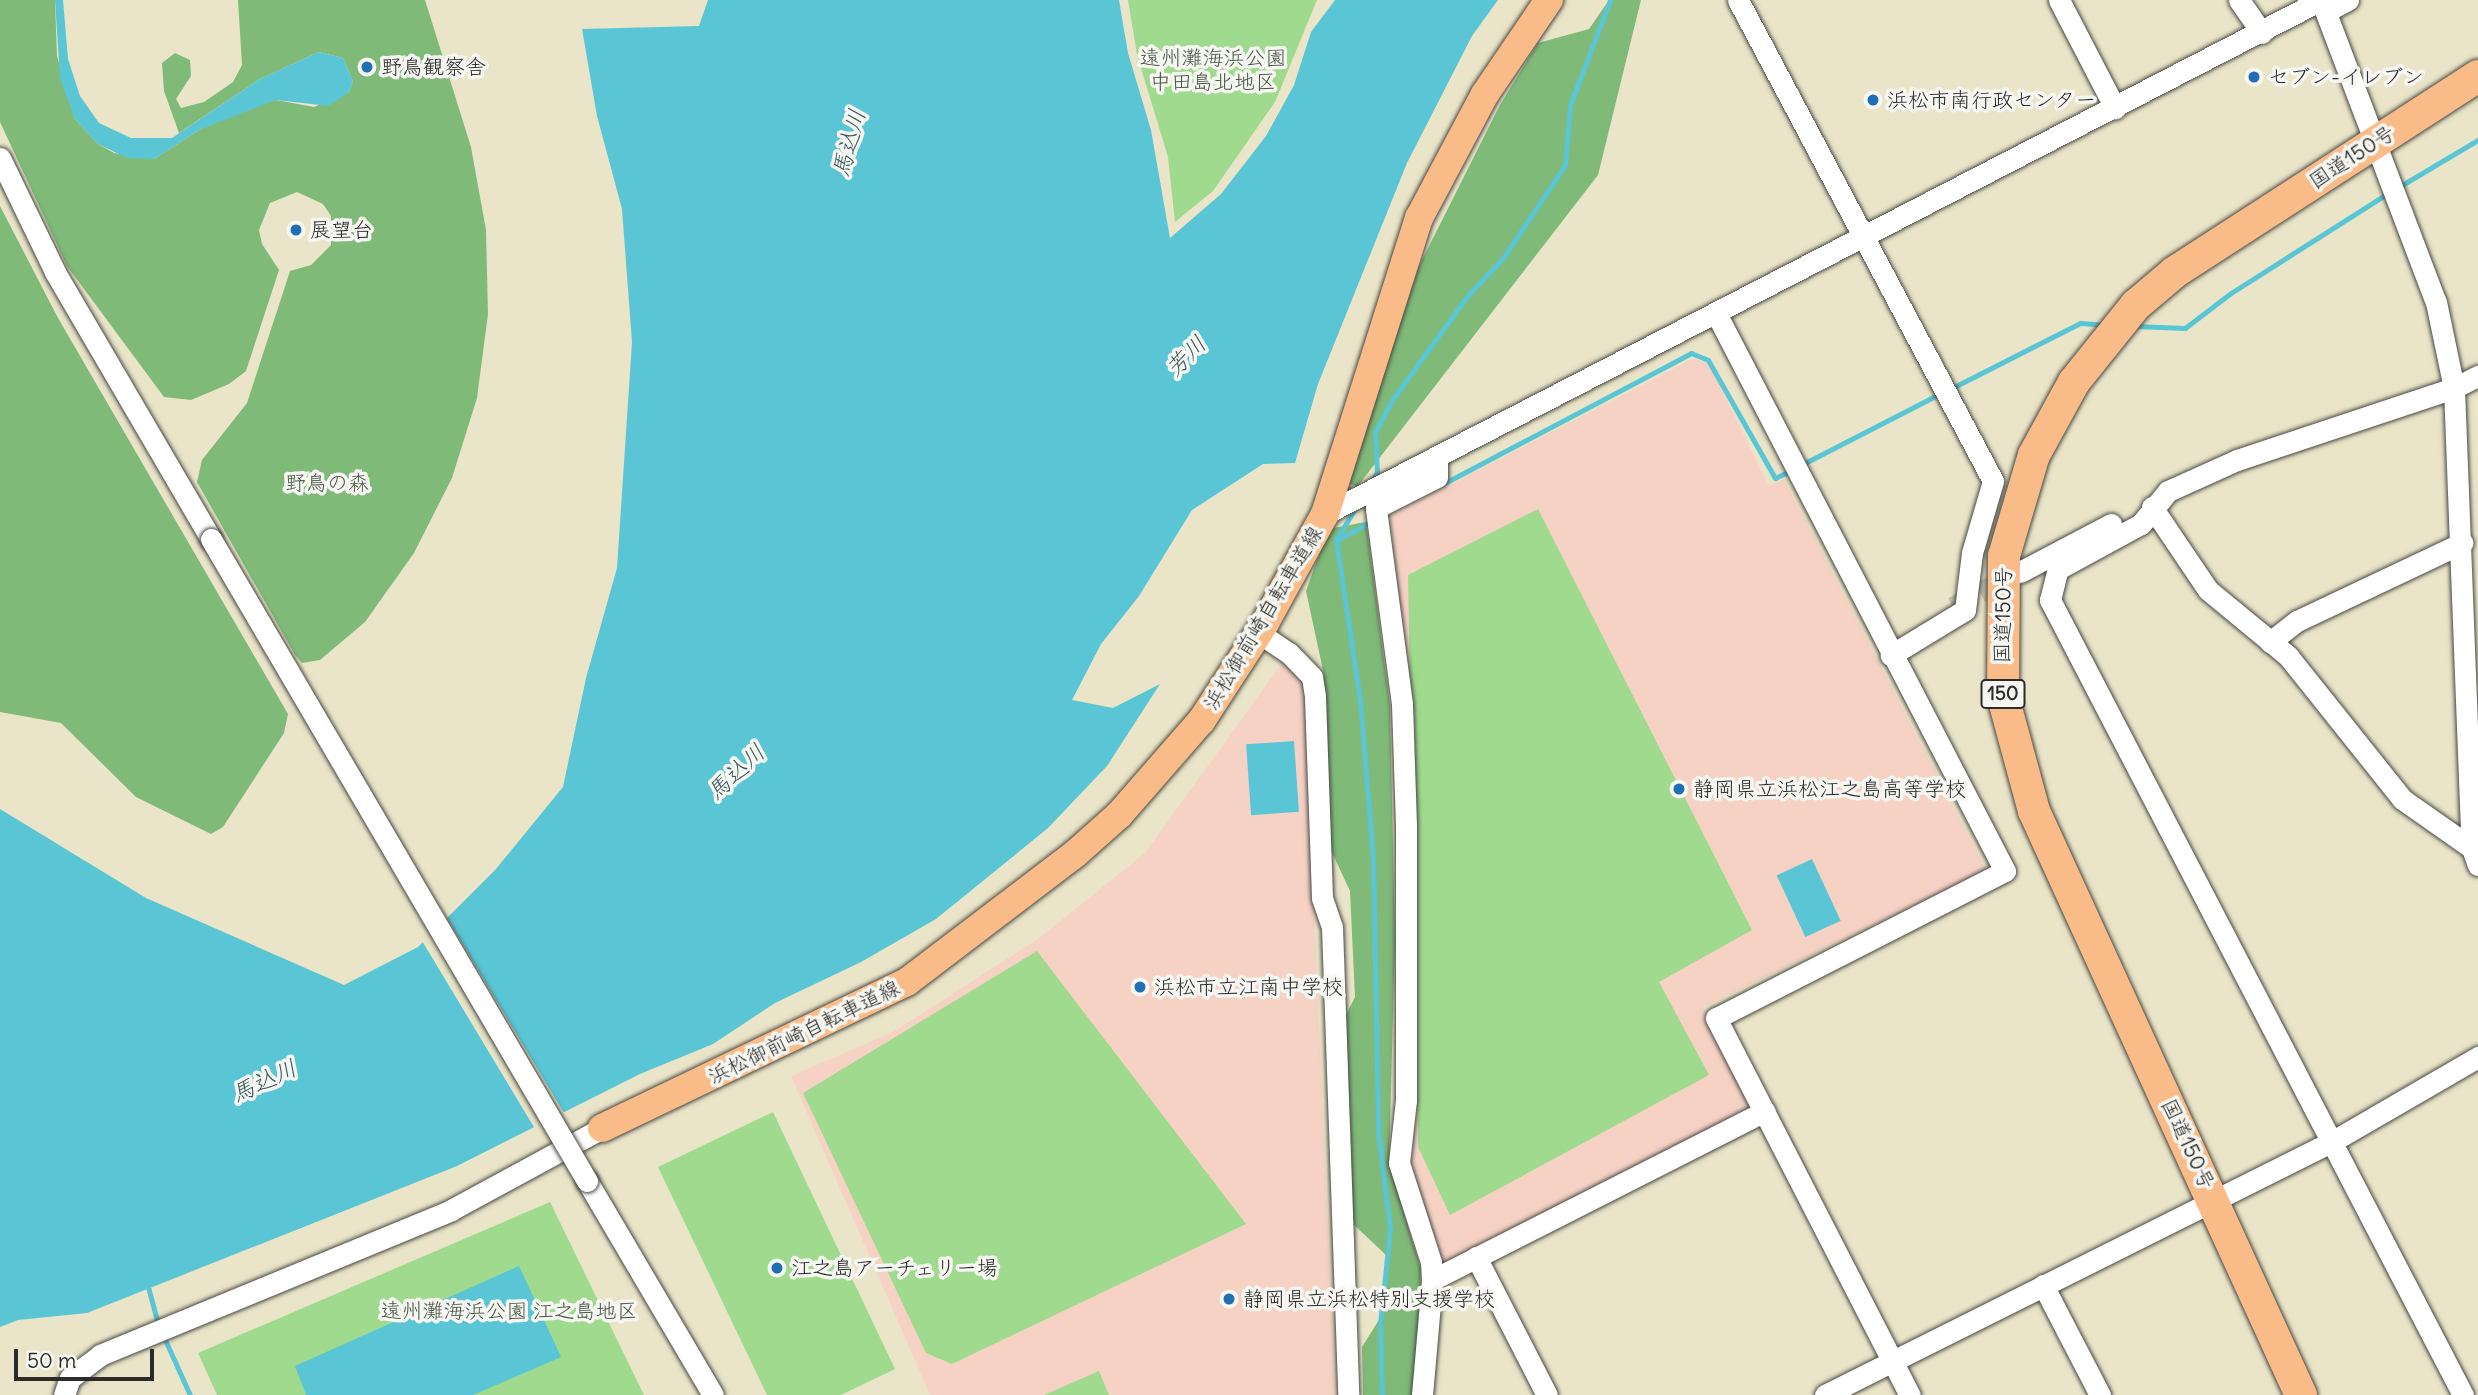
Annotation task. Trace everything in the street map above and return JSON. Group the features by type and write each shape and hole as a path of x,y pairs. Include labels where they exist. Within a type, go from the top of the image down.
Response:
{"highway":[{"name":"国道150号","path":"2301,1395 2214,1199 2034,811 2003,697 2004,556 2034,455 2074,382 2136,305 2175,272 2478,76"}],"main road":[{"name":"浜松御前崎自転車道線","path":"602,1128 870,1003 907,982 1030,890 1119,815 1202,720 1259,633 1325,514 1419,218 1485,94 1549,0"}],"street":[{"path":"1738,0 1993,481 1972,554 1965,610 1888,649"},
{"path":"2059,0 2115,108"},
{"path":"2239,0 2262,33"},
{"path":"1325,514 2262,33 2323,4 2348,0"},
{"path":"2323,4 2378,141 2436,302 2454,388 2467,535 2475,846"},
{"path":"0,158 55,272 713,1395"},
{"path":"1717,315 2005,871 1716,1017 1910,1395"},
{"path":"2463,1395 2050,600 2058,569 2141,524 2152,507 2168,491 2238,460 2454,388 2478,376"},
{"path":"1422,1395 1432,1280 1431,1262 1399,1163 1406,1073 1406,825 1402,704 1376,508 1437,477 1437,457"},
{"path":"2020,572 2131,513 2152,507"},
{"path":"2152,507 2208,590 2288,656 2402,799 2475,846"},
{"path":"2270,642 2297,621 2467,535"},
{"path":"1888,649 1953,607"},
{"path":"1259,633 1289,653 1312,677 1315,697 1322,898 1332,927 1348,1395"},
{"path":"1825,1395 2333,1141 2478,1057"},
{"path":"1432,1280 1765,1111"},
{"path":"64,1395 70,1378 100,1355 451,1210 602,1128"},
{"path":"1476,1257 1547,1395"},
{"path":"2043,1285 2100,1395"}],"shaded area":[{"name":"静岡県立浜松江之島高等学校","path":"1694,358 1709,364 1769,486 1784,479 1986,870 1703,1007 1753,1107 1443,1264 1409,1158 1411,709 1390,516"},
{"name":"浜松市立江南中学校","path":"1282,663 1304,677 1335,1395 930,1395 791,1076 893,1032 1038,939 1145,853"}],"green space":[{"name":"野鳥の森","path":"0,0 55,0 57,56 75,119 98,144 114,153 154,159 199,130 248,107 276,100 314,107 349,92 353,81 343,58 319,52 260,79 179,133 164,91 162,63 175,53 190,60 191,76 176,99 181,108 204,102 233,82 242,65 238,0 425,0 471,147 486,230 488,314 477,398 452,478 414,553 365,622 320,660 302,663 295,655 197,482 202,460 247,403 290,271 311,265 331,245 331,216 323,204 297,192 270,203 259,230 262,244 279,270 246,371 229,384 191,400 164,397 67,266 0,122"},
{"name":"遠州灘海浜公園 中田島北地区","path":"1128,0 1317,0 1275,102 1213,191 1175,222 1168,157 1137,55"},
{"path":"1609,0 1641,0 1598,175 1357,487 1344,481 1418,268 1500,105 1538,43 1589,29"},
{"path":"0,206 58,318 288,714 284,733 223,827 211,834 136,797 61,723 0,712"},
{"path":"1538,509 1752,930 1659,982 1709,1075 1450,1215 1418,1147 1408,575"},
{"path":"1366,522 1390,706 1395,939 1389,1164 1421,1270 1415,1395 1363,1395 1362,1347 1387,1307 1386,1255 1352,1223 1346,1015 1355,997 1350,891 1328,844 1324,675 1306,591 1328,529"},
{"path":"1037,951 1246,1224 952,1364 926,1353 803,1093"},
{"name":"江之島アーチェリー場","path":"773,1112 895,1369 841,1395 767,1395 658,1167"},
{"name":"遠州灘海浜公園 江之島地区","path":"550,1202 644,1395 217,1395 198,1353"},
{"path":"1099,1371 1109,1395 1044,1395"}],"water":[{"path":"55,0 63,0 68,59 80,96 99,123 131,138 172,138 260,79 319,52 343,58 353,81 349,92 329,106 276,100 199,130 154,159 127,158 98,144 75,119 60,78"},
{"path":"708,0 1119,0 1128,53 1151,130 1170,238 1221,194 1266,136 1294,85 1311,32 1335,0 1498,0 1472,36 1407,163 1318,384 1295,463 1263,464 1192,510 1139,596 1101,644 1072,700 1113,708 1160,684 1107,766 1048,828 936,919 861,962 775,1003 713,1044 640,1074 457,1166 87,1313 18,1320 0,1327 0,809 146,898 344,985 418,947 496,869 563,787 586,678 617,568 632,342 622,209 597,116 582,29 699,26"},
{"path":"1294,741 1299,812 1251,815 1246,744"},
{"path":"1812,859 1841,921 1805,937 1777,875"},
{"path":"519,1266 561,1357 473,1395 306,1395 295,1366"}],"pier":[{"path":"445,915 566,1116 537,1133 417,932"}],"waterway":[{"path":"1371,482 1377,472 1375,432 1392,400 1468,295 1503,258 1565,165 1570,105 1610,0"},
{"path":"2397,188 2478,140"},
{"path":"2134,326 2185,328 2231,293 2388,193"},
{"path":"1950,389 2080,323 2107,325"},
{"path":"1441,485 1691,353 1708,360 1775,478 1792,470"},
{"path":"1801,465 1941,393"},
{"path":"1357,505 1336,540 1360,701 1373,859 1378,1131 1390,1229 1380,1324 1382,1395"},
{"path":"1339,539 1373,520"},
{"path":"147,1283 158,1324"},
{"path":"162,1333 190,1395"}],"tunnel":[{"path":"1953,607 2013,575"}],"place":[{"name":"野鳥観察舎","path":"367,67"},
{"name":"セブン-イレブン","path":"2254,77"},
{"name":"浜松市南行政センター","path":"1873,100"},
{"name":"展望台","path":"296,230"},
{"name":"静岡県立浜松江之島高等学校","path":"1679,789"},
{"name":"浜松市立江南中学校","path":"1140,987"},
{"name":"江之島アーチェリー場","path":"777,1268"},
{"name":"静岡県立浜松特別支援学校","path":"1229,1299"}],"water label":[{"name":"馬込川","path":"849,143"},
{"name":"芳川","path":"1186,356"},
{"name":"馬込川","path":"736,772"},
{"name":"馬込川","path":"264,1081"}]}
